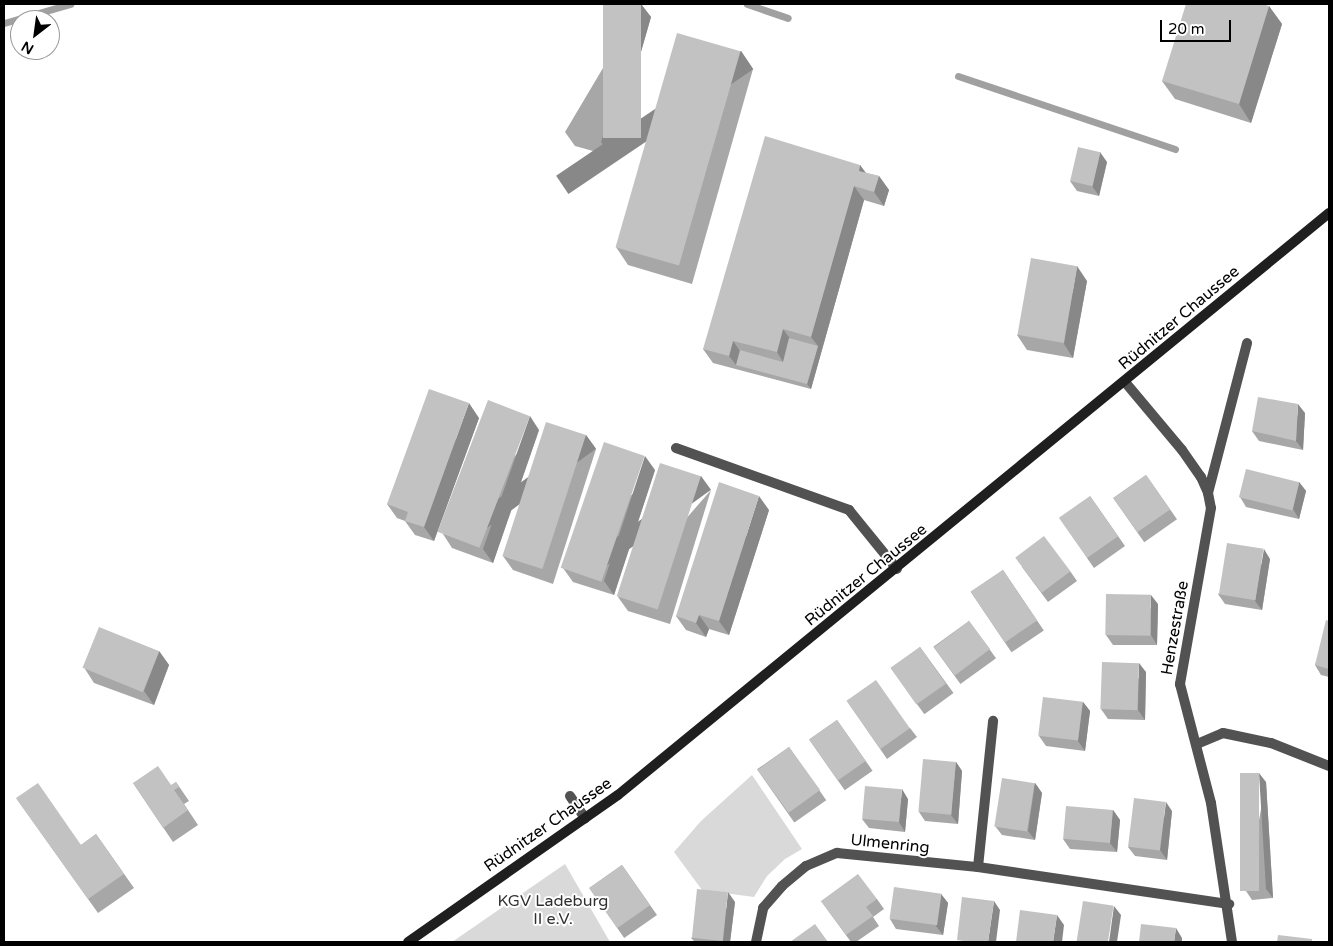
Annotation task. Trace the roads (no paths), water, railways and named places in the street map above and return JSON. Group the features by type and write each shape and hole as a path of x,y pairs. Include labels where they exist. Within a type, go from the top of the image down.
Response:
{"main road":[{"name":"Rüdnitzer Chaussee","path":"408,942 585,818 897,569 1329,214"}],"street":[{"path":"1208,493 1247,344"},
{"name":"Henzestraße","path":"1125,382 1182,450 1201,476 1208,493 1211,508 1180,684 1197,744 1229,904 1232,942"},
{"path":"676,448 849,510 897,569"},
{"path":"978,867 993,721"},
{"path":"1197,744 1223,733 1271,743 1329,766"},
{"path":"570,796 585,818"},
{"name":"Ulmenring","path":"756,942 763,908 782,886 806,866 837,853 978,867 1229,904"}],"waterway":[{"path":"4,23 70,4"},
{"path":"747,4 788,18"},
{"path":"958,76 1175,149"}],"park label":[{"name":"KGV Ladeburg II e.V.","path":"553,910"}]}
